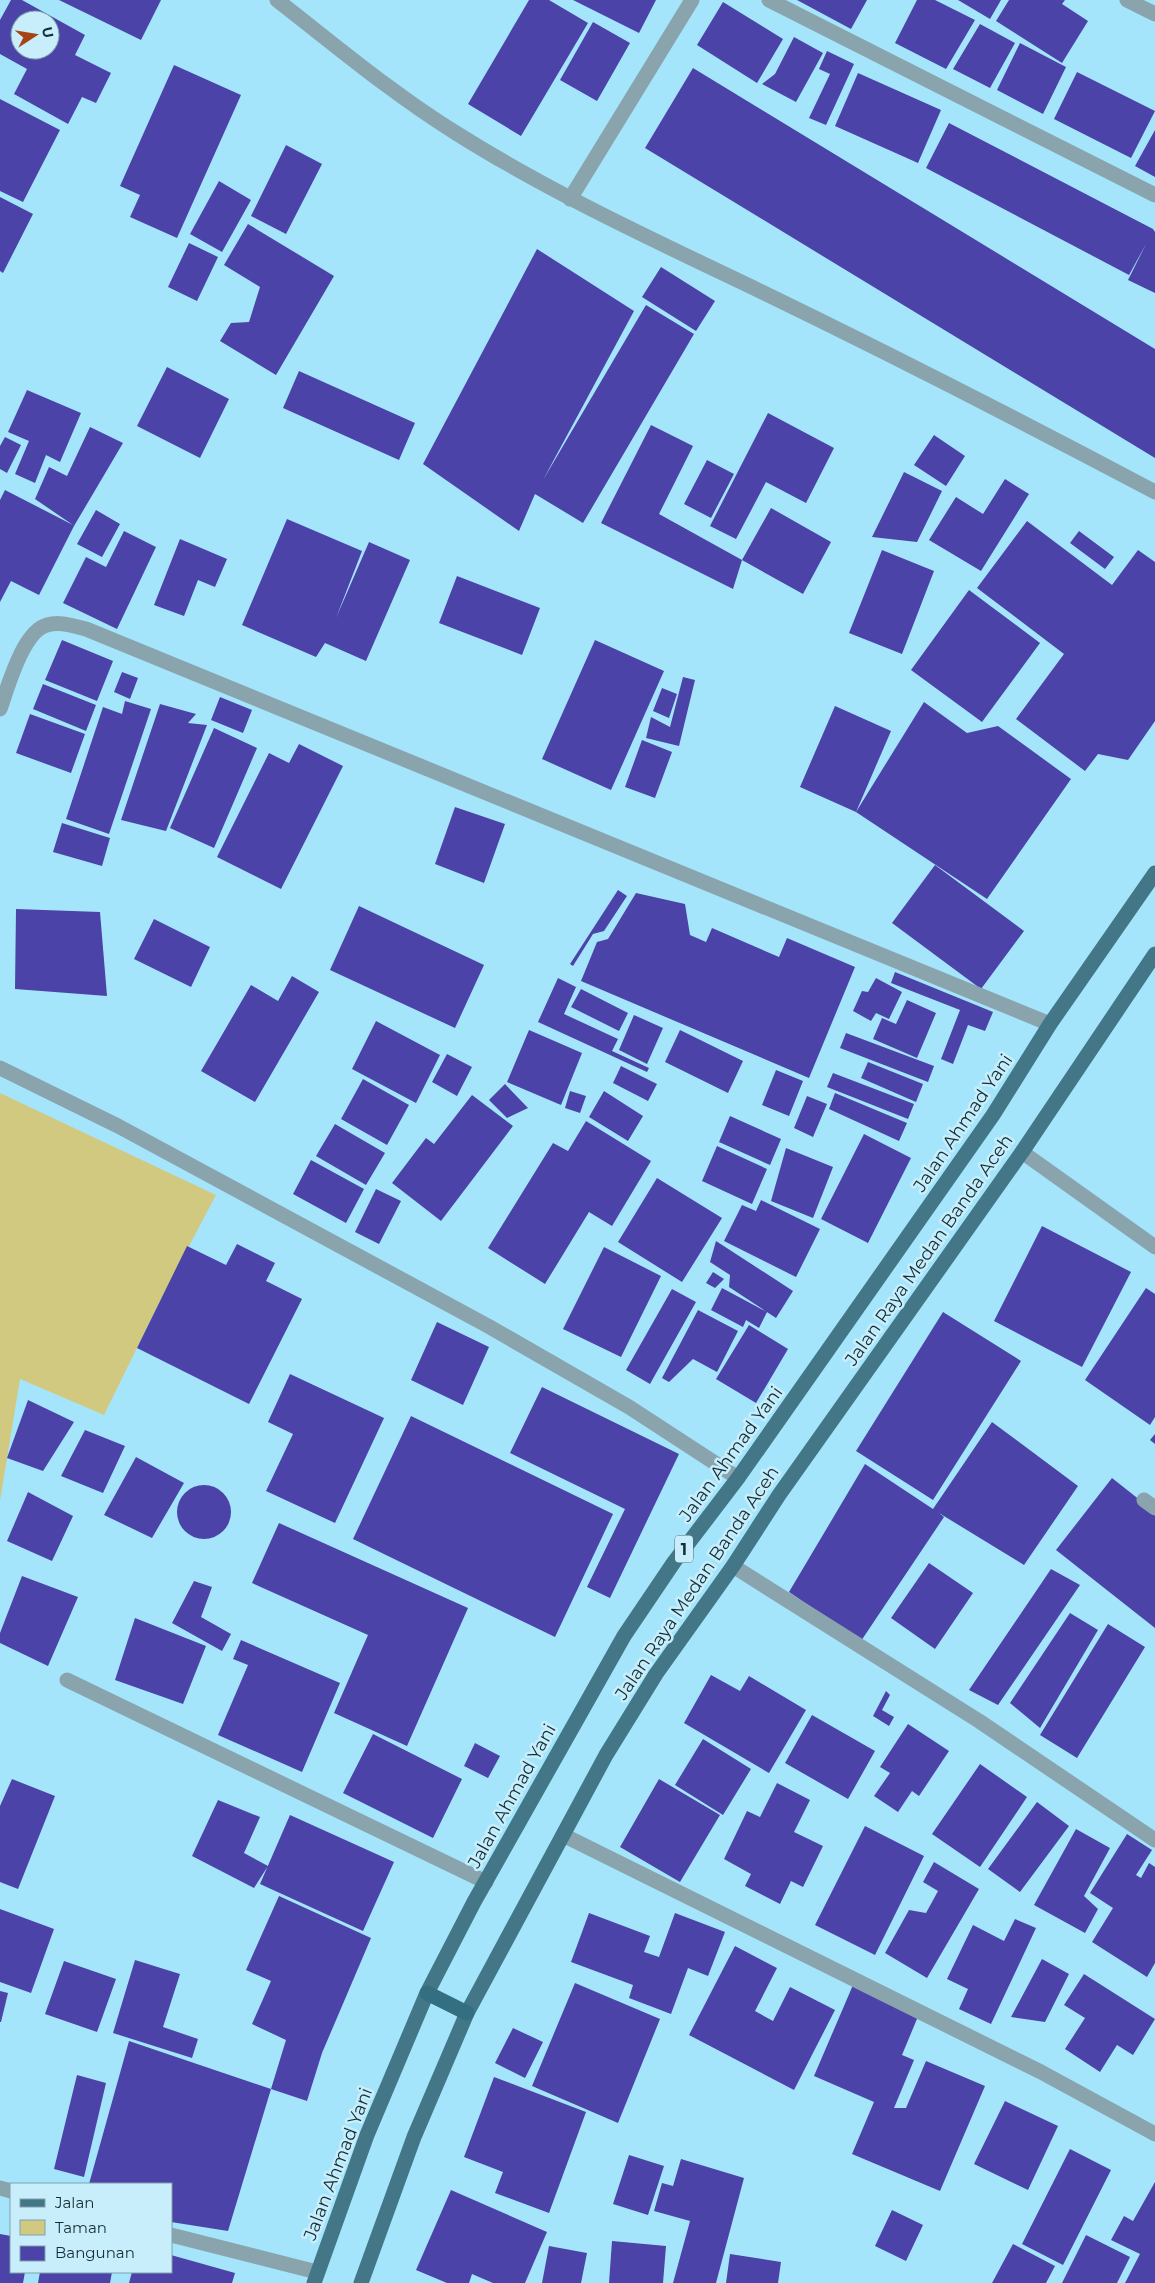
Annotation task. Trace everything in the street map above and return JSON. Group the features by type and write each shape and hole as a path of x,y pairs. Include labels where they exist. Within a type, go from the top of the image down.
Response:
{"highway":[{"path":"427,1993 467,2013"}],"main road":[{"name":"Jalan Ahmad Yani","path":"315,2278 367,2135 427,1993 486,1882 624,1636 674,1562 738,1478 993,1114 1050,1024 1155,873"},
{"name":"Jalan Raya Medan Banda Aceh","path":"361,2283 414,2136 467,2013 606,1755 656,1674 733,1566 779,1495 1022,1152 1155,954"}],"street":[{"path":"276,0 377,78 454,132 570,198 923,371 1155,492"},
{"path":"570,198 692,0"},
{"path":"769,0 1155,195"},
{"path":"1128,0 1155,14"},
{"path":"0,709 22,651 36,632 45,625 59,623 86,629 1050,1024"},
{"path":"0,1068 118,1126 488,1326 629,1407 738,1478"},
{"path":"1022,1152 1155,1247"},
{"path":"733,1566 979,1721 1155,1840"},
{"path":"67,1680 486,1882"},
{"path":"562,1835 1042,2072 1155,2134"},
{"path":"172,2235 315,2278"}],"green space":[{"path":"0,1093 216,1195 161,1299 104,1415 20,1379 0,1501"}],"building":[{"path":"11,0 22,0 40,10 10,10 10,60 0,54 0,20"},
{"path":"59,0 161,0 141,40"},
{"path":"529,0 549,0 588,23 521,136 468,104"},
{"path":"573,0 656,0 639,33"},
{"path":"797,0 867,0 851,29"},
{"path":"917,0 935,0 975,20 946,69 895,43"},
{"path":"958,0 1001,0 990,19"},
{"path":"1009,0 1065,0 1062,4 1088,21 1062,63 996,21"},
{"path":"723,2 783,39 757,83 697,45"},
{"path":"60,21 85,35 75,55 111,73 96,103 82,97 68,124 14,94 27,69 11,60 60,60"},
{"path":"593,22 630,43 597,101 560,80"},
{"path":"980,24 1015,43 990,88 953,69"},
{"path":"794,37 823,53 796,102 762,84 775,74"},
{"path":"1020,43 1066,67 1043,114 997,90"},
{"path":"827,51 854,64 826,125 809,118 830,74 819,69"},
{"path":"174,65 241,95 177,238 130,217 140,195 120,186"},
{"path":"693,68 1155,349 1155,458 645,148"},
{"path":"1077,72 1155,111 1131,158 1054,119"},
{"path":"858,73 941,110 918,163 835,126"},
{"path":"0,99 60,130 23,202 0,191"},
{"path":"949,123 1153,229 1155,232 1155,293 1128,280 1146,244 1129,275 926,168"},
{"path":"1155,130 1155,177 1135,166"},
{"path":"286,145 322,164 286,234 251,216"},
{"path":"219,181 251,200 222,252 190,234"},
{"path":"0,197 33,214 3,273 0,271"},
{"path":"248,224 334,276 276,375 220,341 231,323 249,322 260,287 224,265"},
{"path":"189,243 218,257 197,301 168,287"},
{"path":"537,249 634,311 543,480 646,305 694,334 583,523 535,494 519,531 423,464"},
{"path":"661,267 715,301 696,331 642,297"},
{"path":"167,367 229,399 200,458 137,426"},
{"path":"299,371 415,423 399,460 283,408"},
{"path":"27,390 81,413 60,462 46,455 35,483 15,474 29,441 8,432"},
{"path":"768,413 834,448 806,503 766,482 736,539 710,526"},
{"path":"651,425 693,446 659,514 742,560 733,589 601,523"},
{"path":"90,427 123,443 74,526 39,595 11,581 0,602 0,500 5,490 73,525 35,499 49,467 67,476"},
{"path":"934,435 965,456 946,486 914,465"},
{"path":"5,437 21,445 7,473 0,469 0,446"},
{"path":"707,460 734,474 711,518 684,504"},
{"path":"904,472 942,491 917,542 872,537"},
{"path":"1005,479 1029,494 981,571 929,540 956,497 983,514"},
{"path":"771,508 831,542 803,594 742,560"},
{"path":"96,510 120,524 102,557 77,544"},
{"path":"287,519 362,551 336,618 369,542 410,560 366,661 325,643 316,657 242,625"},
{"path":"1027,521 1112,585 1138,550 1155,562 1155,721 1128,760 1098,754 1085,771 1016,719 1064,654 977,588"},
{"path":"124,531 156,547 117,629 63,603 86,557 106,567"},
{"path":"1079,531 1114,557 1105,569 1070,543"},
{"path":"180,539 227,559 215,587 198,580 184,616 154,605"},
{"path":"882,550 934,571 902,654 849,633"},
{"path":"457,576 540,608 522,655 439,623"},
{"path":"969,590 1040,643 982,722 911,670"},
{"path":"62,640 113,661 97,701 45,680"},
{"path":"595,640 664,671 611,790 542,759"},
{"path":"122,672 138,678 130,699 114,692"},
{"path":"683,677 695,680 679,746 646,738 651,717 670,727"},
{"path":"43,684 96,705 86,731 33,709"},
{"path":"662,688 677,694 669,718 653,711"},
{"path":"220,697 252,710 243,733 211,720"},
{"path":"125,701 151,709 109,834 66,819 103,707 122,714"},
{"path":"924,702 967,733 998,726 1071,779 987,899 856,812"},
{"path":"160,704 196,714 188,723 207,725 166,831 121,820"},
{"path":"835,706 891,731 856,812 800,787"},
{"path":"30,714 85,734 71,773 16,753"},
{"path":"214,728 257,748 214,848 170,828"},
{"path":"642,740 672,752 655,798 625,787"},
{"path":"299,744 343,766 281,889 217,857 269,753 289,763"},
{"path":"455,807 505,824 484,883 435,864"},
{"path":"62,823 110,838 102,866 53,852"},
{"path":"935,865 1024,931 981,989 892,923"},
{"path":"618,890 627,896 604,931 593,934 573,966 570,964"},
{"path":"636,893 685,904 690,935 706,942 712,928 779,957 787,938 855,967 809,1078 581,981 597,942 608,939"},
{"path":"359,906 484,965 455,1028 330,970"},
{"path":"16,909 100,912 107,996 15,989"},
{"path":"154,919 210,947 191,987 134,959"},
{"path":"895,972 993,1012 985,1031 968,1025 953,1064 941,1059 960,1010 891,983"},
{"path":"292,976 319,992 255,1102 201,1071 251,985 278,1001"},
{"path":"558,978 576,987 564,1014 618,1039 612,1051 649,1068 647,1072 538,1022"},
{"path":"876,978 902,992 889,1019 876,1013 871,1021 853,1011 862,991 868,992"},
{"path":"581,989 628,1013 619,1031 571,1007"},
{"path":"907,1000 936,1013 917,1058 873,1039 882,1018 896,1024"},
{"path":"634,1015 663,1028 647,1064 619,1050"},
{"path":"376,1021 440,1055 416,1103 352,1069"},
{"path":"529,1030 582,1053 561,1105 507,1082"},
{"path":"680,1030 743,1061 728,1093 665,1062"},
{"path":"846,1033 934,1066 928,1082 840,1048"},
{"path":"447,1054 472,1067 457,1096 432,1082"},
{"path":"868,1062 923,1084 916,1102 861,1078"},
{"path":"621,1066 657,1084 648,1101 613,1083"},
{"path":"776,1070 803,1081 789,1116 762,1105"},
{"path":"833,1073 914,1104 908,1119 827,1087"},
{"path":"363,1079 409,1105 387,1145 341,1119"},
{"path":"505,1084 528,1108 507,1118 489,1100"},
{"path":"570,1091 586,1096 580,1113 565,1108"},
{"path":"604,1091 643,1116 628,1141 589,1117"},
{"path":"835,1093 907,1123 899,1141 829,1109"},
{"path":"472,1095 513,1126 441,1221 392,1183 426,1138 434,1144"},
{"path":"807,1096 827,1104 813,1137 794,1128"},
{"path":"730,1116 781,1139 770,1165 719,1142"},
{"path":"586,1121 651,1161 612,1226 589,1212 545,1284 488,1248 553,1143 568,1151"},
{"path":"335,1124 385,1153 366,1185 316,1156"},
{"path":"864,1134 911,1158 868,1243 821,1219"},
{"path":"717,1146 767,1169 752,1204 702,1181"},
{"path":"786,1148 833,1167 813,1218 771,1201"},
{"path":"311,1160 364,1189 346,1223 293,1194"},
{"path":"657,1178 722,1218 682,1282 618,1242"},
{"path":"376,1189 401,1201 379,1244 355,1232"},
{"path":"761,1200 820,1229 796,1277 724,1241 742,1205 756,1211"},
{"path":"1042,1226 1131,1272 1082,1367 994,1321"},
{"path":"716,1241 793,1291 776,1318 729,1287 730,1275 710,1262"},
{"path":"237,1244 275,1263 266,1281 302,1299 249,1404 137,1348 187,1246 226,1265"},
{"path":"604,1247 661,1276 621,1357 563,1329"},
{"path":"713,1272 724,1279 715,1288 706,1283"},
{"path":"722,1288 767,1312 759,1328 746,1320 743,1327 711,1310"},
{"path":"1146,1288 1155,1294 1155,1417 1150,1425 1085,1380"},
{"path":"672,1289 696,1302 650,1384 626,1370"},
{"path":"698,1310 738,1331 717,1372 693,1359 669,1382 662,1378"},
{"path":"943,1312 1021,1361 933,1500 856,1451"},
{"path":"437,1322 489,1347 463,1405 411,1380"},
{"path":"749,1325 788,1349 756,1403 716,1379"},
{"path":"290,1374 384,1418 335,1523 266,1491 293,1434 268,1422"},
{"path":"542,1387 679,1454 610,1598 587,1587 625,1509 510,1453"},
{"path":"28,1400 74,1422 43,1471 7,1458"},
{"path":"411,1416 613,1514 555,1637 353,1539"},
{"path":"992,1422 1078,1486 1024,1565 939,1513 944,1517 861,1641 789,1592 865,1464 933,1509"},
{"path":"85,1430 125,1446 103,1493 61,1476"},
{"path":"1155,1434 1155,1444 1150,1440"},
{"path":"136,1457 184,1483 152,1538 104,1515"},
{"path":"1112,1478 1155,1512 1155,1628 1056,1550"},
{"path":"199,1485 209,1485 219,1489 227,1497 231,1512 227,1527 219,1535 209,1539 199,1539 189,1535 181,1527 177,1517 177,1507 181,1497 189,1489"},
{"path":"28,1492 73,1516 52,1561 7,1541"},
{"path":"279,1523 468,1608 407,1746 334,1713 368,1635 252,1583"},
{"path":"929,1563 973,1593 935,1649 891,1618"},
{"path":"1051,1569 1080,1585 998,1705 969,1690"},
{"path":"22,1576 78,1597 48,1666 0,1643 0,1633"},
{"path":"194,1581 212,1587 201,1617 231,1634 222,1651 172,1623"},
{"path":"1070,1613 1098,1630 1040,1728 1010,1703"},
{"path":"135,1618 206,1646 183,1704 115,1680"},
{"path":"1108,1624 1145,1647 1077,1758 1040,1735"},
{"path":"241,1640 340,1683 302,1772 218,1735 248,1665 233,1659"},
{"path":"711,1675 740,1691 749,1676 806,1710 769,1773 684,1723"},
{"path":"886,1691 890,1695 882,1710 894,1717 889,1726 873,1716"},
{"path":"812,1715 875,1751 848,1799 785,1763"},
{"path":"908,1724 949,1751 919,1796 912,1791 898,1812 874,1796 890,1773 880,1767"},
{"path":"373,1734 462,1779 433,1838 343,1793"},
{"path":"703,1739 751,1769 723,1815 675,1785"},
{"path":"475,1743 500,1756 488,1778 464,1766"},
{"path":"980,1764 1027,1797 980,1867 932,1834"},
{"path":"12,1779 55,1796 18,1889 0,1882 0,1806"},
{"path":"659,1779 720,1815 680,1882 620,1847"},
{"path":"777,1783 810,1800 794,1832 823,1846 803,1887 791,1881 780,1904 745,1886 751,1874 724,1859 747,1811 760,1817"},
{"path":"218,1800 260,1817 244,1853 268,1866 254,1888 192,1856"},
{"path":"1037,1802 1069,1826 1020,1892 988,1869"},
{"path":"290,1815 394,1862 363,1931 260,1884"},
{"path":"865,1826 924,1856 875,1955 815,1925"},
{"path":"1076,1829 1110,1848 1084,1896 1098,1909 1085,1933 1034,1905"},
{"path":"1127,1834 1152,1850 1136,1875 1141,1878 1149,1863 1155,1867 1155,1963 1147,1977 1092,1942 1113,1908 1090,1893"},
{"path":"934,1862 979,1889 927,1978 885,1953 909,1910 926,1913 938,1891 923,1882"},
{"path":"279,1896 371,1938 322,2053 307,2101 271,2089 286,2040 252,2024 271,1981 246,1970"},
{"path":"0,1909 54,1929 31,1993 0,1982"},
{"path":"589,1913 650,1936 644,1952 659,1957 675,1913 725,1932 708,1976 688,1968 671,2014 629,1998 633,1985 571,1962"},
{"path":"1015,1919 1036,1928 991,2024 959,2009 968,1989 947,1979 973,1925 1004,1941"},
{"path":"735,1946 777,1968 755,2011 773,2021 790,1987 835,2010 794,2090 689,2035"},
{"path":"1042,1959 1069,1974 1045,2022 1011,2017"},
{"path":"135,1960 180,1974 163,2027 198,2039 192,2058 113,2033"},
{"path":"64,1961 116,1979 97,2032 45,2014"},
{"path":"1084,1974 1155,2019 1133,2055 1117,2045 1100,2072 1065,2049 1085,2018 1064,2005"},
{"path":"575,1983 660,2019 618,2123 532,2086"},
{"path":"853,1985 919,2014 902,2055 914,2060 894,2108 906,2108 926,2061 985,2086 940,2191 852,2154 874,2102 814,2076"},
{"path":"0,1991 8,1993 1,2022 0,2022"},
{"path":"513,2028 543,2042 525,2078 495,2063"},
{"path":"129,2041 271,2089 228,2231 172,2222 172,2183 89,2183"},
{"path":"77,2075 106,2083 84,2177 54,2169"},
{"path":"494,2077 586,2112 549,2213 495,2193 503,2172 464,2157"},
{"path":"1005,2101 1058,2126 1028,2190 974,2164"},
{"path":"1070,2149 1111,2170 1063,2265 1022,2244"},
{"path":"629,2155 664,2166 648,2215 613,2204"},
{"path":"681,2159 744,2178 716,2283 673,2283 690,2221 654,2211 662,2183 673,2186"},
{"path":"1155,2182 1155,2283 1125,2283 1140,2254 1111,2240 1124,2216 1133,2221"},
{"path":"451,2190 547,2232 525,2283 493,2283 472,2274 469,2283 447,2283 416,2270"},
{"path":"892,2210 923,2225 906,2261 875,2246"},
{"path":"0,2234 10,2236 10,2273 25,2273 23,2283 0,2283"},
{"path":"1086,2235 1130,2257 1117,2283 1062,2283"},
{"path":"612,2241 666,2246 663,2283 609,2283"},
{"path":"1013,2244 1055,2266 1046,2283 992,2283"},
{"path":"549,2246 587,2253 581,2283 542,2283"},
{"path":"730,2254 781,2262 778,2283 726,2283"},
{"path":"172,2255 235,2273 232,2283 129,2283 132,2273 172,2273"},
{"path":"40,2273 112,2273 110,2283 38,2283"}]}
